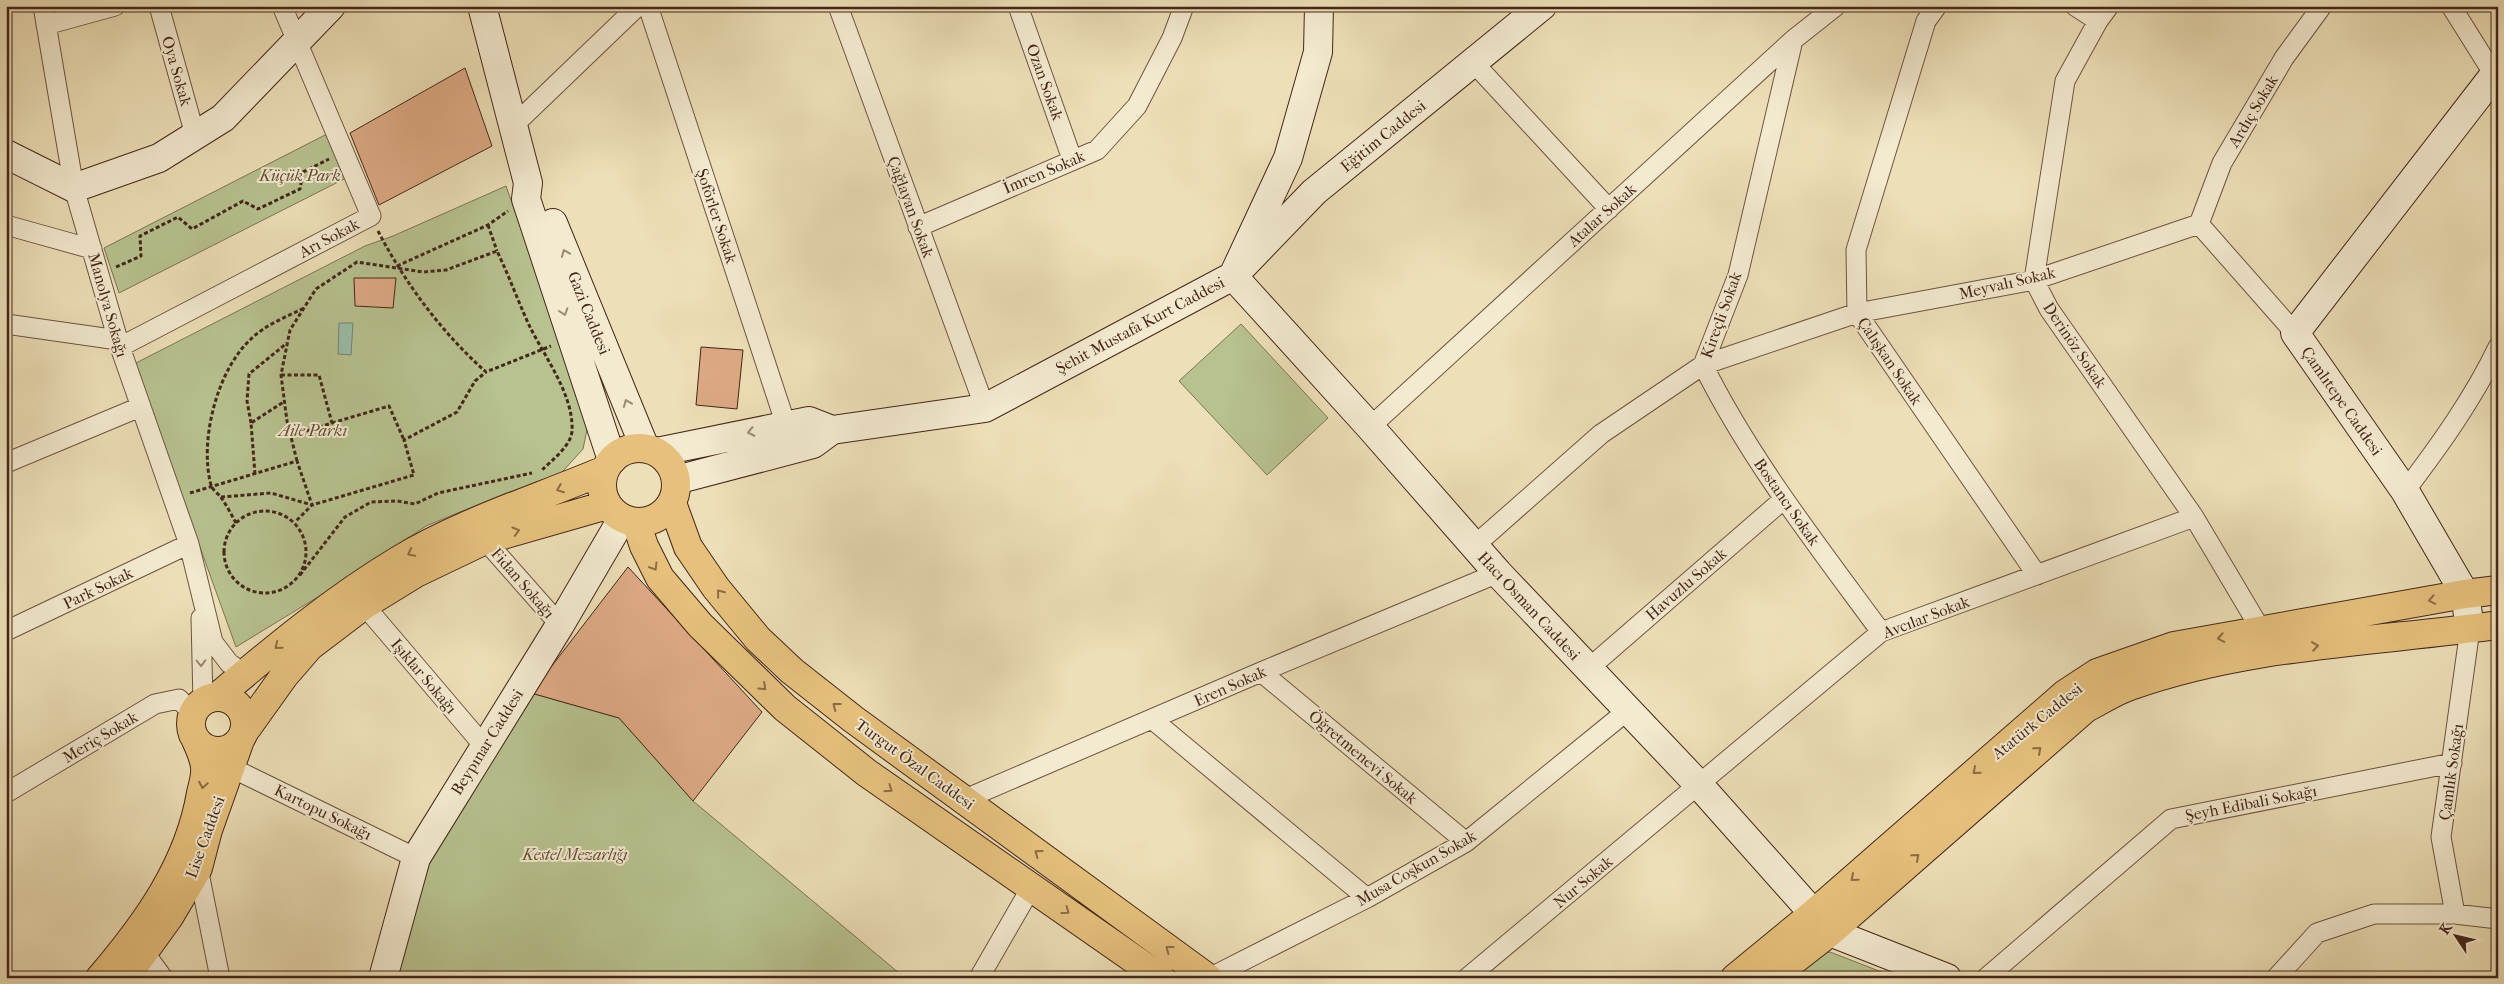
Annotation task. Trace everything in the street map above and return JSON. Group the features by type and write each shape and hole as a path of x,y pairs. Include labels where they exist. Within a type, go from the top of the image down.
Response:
{"main road":[{"path":"6,154 74,188 159,158 223,118 331,6"},
{"name":"Gazi Caddesi","path":"482,6 513,126 527,191 608,465"},
{"name":"Şehit Mustafa Kurt Caddesi","path":"674,492 813,444 832,430 985,408 1233,276 1288,158 1318,52 1319,6"},
{"name":"Eğitim Caddesi","path":"1233,276 1314,192 1542,6"},
{"name":"Çamlıtepe Caddesi","path":"2470,629 2465,594 2405,491 2295,333 2496,76"},
{"name":"Gazi Caddesi","path":"527,191 540,192 651,450"},
{"name":"Hacı Osman Caddesi","path":"1233,276 1370,427 1498,574 1699,785 1821,923"},
{"name":"Şehit Mustafa Kurt Caddesi","path":"651,450 809,421 832,430"},
{"path":"633,448 651,450 672,469 674,492 665,512 655,519 622,515 486,540 416,573 364,605 310,646 284,676 242,736 226,750 217,751 201,745 202,713 244,674 338,600 400,560 465,526 608,465 621,452 633,448"},
{"path":"608,465 602,481 602,493 622,515 644,546 660,578 700,625 785,708 827,743 876,779 971,846 1032,886 1161,978"},
{"name":"Turgut Özal Caddesi","path":"674,492 688,547 716,588 758,639 815,689 963,800 1209,978"},
{"name":"Beypınar Caddesi","path":"383,978 416,858 560,625 622,515"},
{"name":"Atatürk Caddesi","path":"1735,978 1821,923 2086,708 2128,686 2268,642 2465,594 2498,590"},
{"name":"Atatürk Caddesi","path":"2268,642 2470,629 2498,625"},
{"path":"202,713 226,698 239,707 243,715 242,736"},
{"path":"100,978 134,938 159,902 185,846 199,804 206,769 202,713"},
{"name":"Lise Caddesi","path":"125,978 170,917 198,868 230,766 242,736"},
{"path":"1821,923 1948,978"},
{"name":"Atatürk Caddesi","path":"1771,978 1821,923"}],"street":[{"name":"Manolya Sokağı","path":"43,6 74,188 119,343 189,544 213,642 229,662 244,674"},
{"path":"46,25 115,6"},
{"name":"Oya Sokak","path":"159,6 196,136"},
{"name":"Arı Sokak","path":"119,343 371,216 282,6"},
{"path":"513,126 638,6"},
{"name":"Şoförler Sokak","path":"648,6 786,425"},
{"name":"Çağlayan Sokak","path":"838,6 985,408"},
{"name":"Ozan Sokak","path":"1018,6 1072,159"},
{"name":"İmren Sokak","path":"918,227 1072,159 1097,150 1137,106 1172,38 1184,6"},
{"name":"Çalışkan Sokak","path":"1937,6 1926,21 1856,250 1857,313 2037,575"},
{"path":"2034,280 2065,81 2103,14 2075,6"},
{"name":"Ardıç Sokak","path":"2199,224 2222,163 2284,58 2322,6"},
{"path":"2451,6 2496,76"},
{"name":"Atalar Sokak","path":"1370,427 1830,8"},
{"name":"Kireçli Sokak","path":"1474,546 1600,434 1703,365 1738,275 1793,40"},
{"path":"1473,62 1609,209"},
{"path":"2199,224 2295,333"},
{"name":"Meyvalı Sokak","path":"1703,365 1857,313 2034,280 2199,224"},
{"path":"6,225 92,249"},
{"name":"Derinöz Sokak","path":"2034,280 2049,309 2194,517 2268,642"},
{"path":"6,324 119,343"},
{"path":"2405,491 2459,418 2480,383 2498,347"},
{"name":"Bostancı Sokak","path":"1703,365 1724,407 1784,499 1881,632"},
{"path":"6,463 140,407"},
{"name":"Havuzlu Sokak","path":"1588,669 1784,499"},
{"name":"Avcılar Sokak","path":"1699,785 1881,632 2194,517"},
{"name":"Fidan Sokağı","path":"486,540 560,625"},
{"name":"Park Sokak","path":"6,631 189,544"},
{"name":"Eren Sokak","path":"963,800 1261,672 1498,574"},
{"name":"Manolya Sokağı","path":"202,597 200,625 202,713"},
{"name":"Işıklar Sokağı","path":"364,605 484,746"},
{"name":"Çamlık Sokağı","path":"2456,914 2441,837 2470,629"},
{"name":"Öğretmenevi Sokak","path":"1261,672 1466,842"},
{"name":"Meriç Sokak","path":"9,785 156,704 179,699 202,713"},
{"name":"Musa Coşkun Sokak","path":"1209,978 1366,898 1466,842 1627,710"},
{"path":"1153,720 1366,898"},
{"name":"Şeyh Edibali Sokağı","path":"1986,978 2171,819 2452,763"},
{"name":"Kartopu Sokağı","path":"230,766 416,858"},
{"name":"Nur Sokak","path":"1467,978 1699,785"},
{"path":"198,868 220,978"},
{"path":"979,978 1032,886"},
{"path":"2276,978 2318,932 2374,914 2456,914 2498,919"},
{"path":"144,952 163,978"}],"path":[{"path":"111,269 141,256 140,236 178,217 192,229 243,202 258,209 300,189 303,172 336,155"},
{"path":"396,266 488,225 527,191"},
{"path":"371,216 396,266 469,357 486,372"},
{"path":"300,575 306,562 307,547 303,534 295,522 284,514 272,510 258,511 246,515 236,523 228,534 224,560 229,572 237,582 249,590 270,592 290,585 300,575 344,517 371,502 398,501 415,504 438,493 540,472 560,453 572,433 570,415 558,379 544,349 531,328 497,251 488,225"},
{"path":"312,505 297,461 291,436 282,375 290,330 316,289 357,262 396,266 423,272 446,270 497,251"},
{"path":"236,523 221,498 211,487 207,438 215,402 229,367 250,339 276,321 304,308"},
{"path":"404,440 457,412 475,381 486,372 544,349 571,335"},
{"path":"255,474 251,423 247,400 249,374 287,343"},
{"path":"282,375 319,375 332,423"},
{"path":"251,423 285,401"},
{"path":"291,436 389,406 404,440 414,475 312,505 295,522"},
{"path":"173,498 297,461"},
{"path":"221,498 271,493 312,505"}],"green space":[{"name":"Küçük Park","path":"327,134 346,178 119,293 104,248"},
{"name":"Aile Parkı","path":"506,186 589,420 583,449 554,481 506,493 426,526 349,578 236,647 134,364 365,246 393,236"},
{"path":"1241,324 1328,418 1267,475 1179,381"},
{"name":"Kestel Mezarlığı","path":"531,693 619,718 693,801 905,978 395,978 424,861"},
{"path":"1830,952 1897,978 1786,978 1819,953"}],"shaded area":[{"path":"339,323 353,323 351,355 338,354"}],"building":[{"path":"465,68 492,146 379,205 350,133"},
{"path":"354,278 396,278 393,308 355,306"},
{"path":"701,347 743,350 737,409 696,405"},
{"path":"628,567 762,712 693,801 619,718 531,693"}]}
